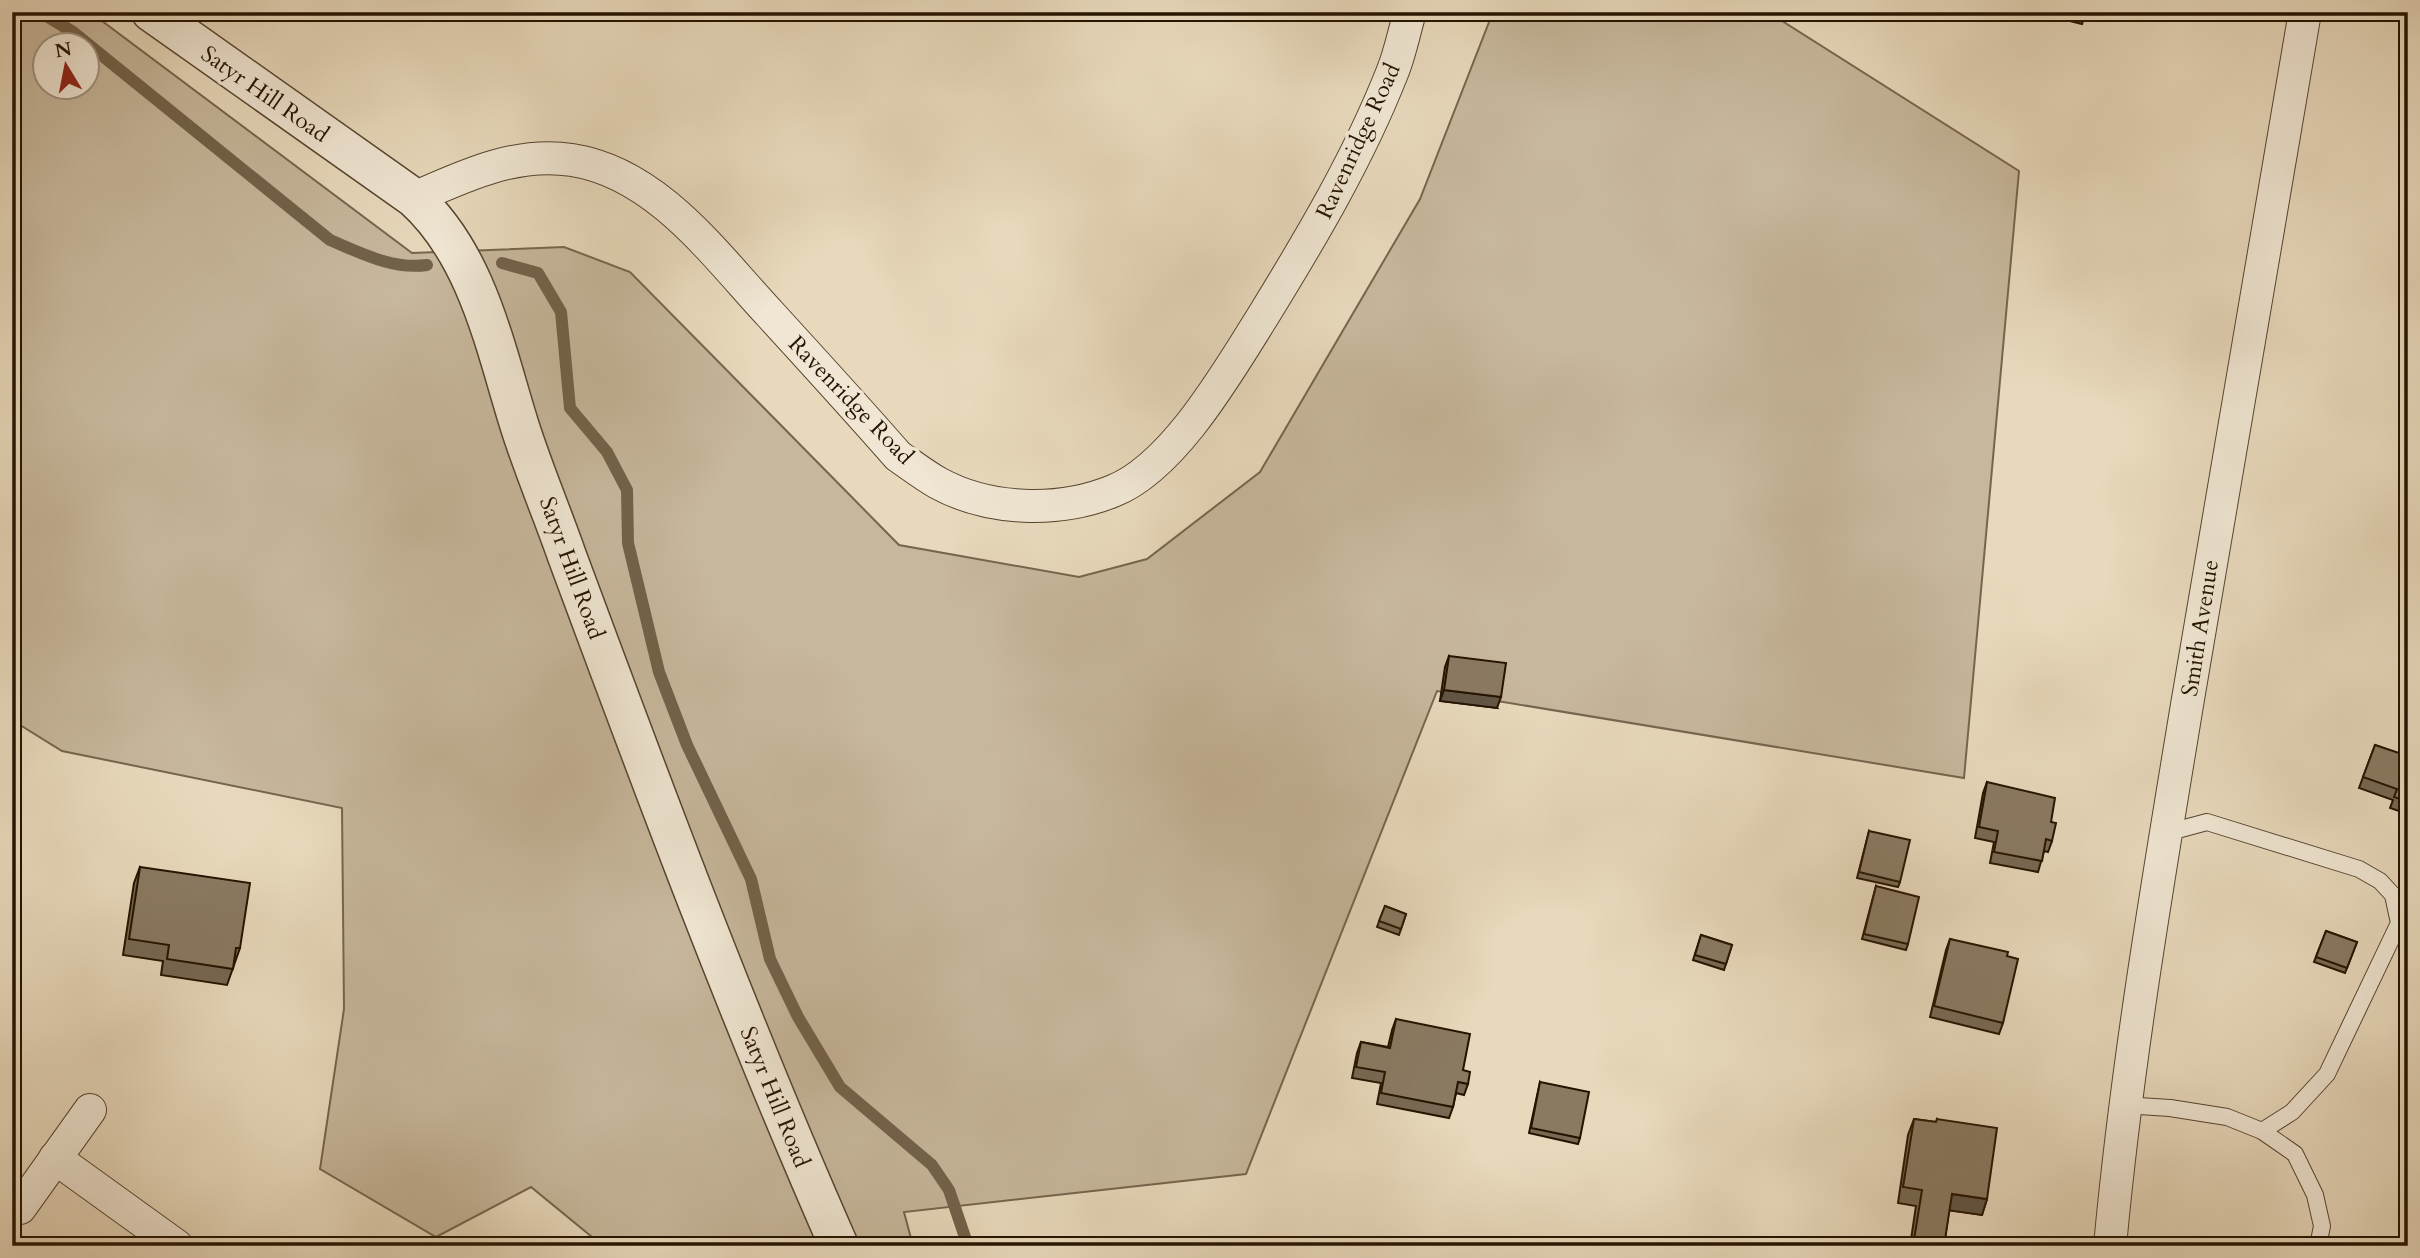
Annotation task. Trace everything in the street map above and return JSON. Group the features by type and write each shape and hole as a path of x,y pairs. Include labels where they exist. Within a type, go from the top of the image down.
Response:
{"street":[{"name":"Satyr Hill Road","path":"151,12 414,198 431,213 463,261 521,431 720,964 839,1246"},
{"name":"Ravenridge Road","path":"414,198 471,172 523,160 572,160 616,173 658,200 699,238 898,456 939,484 983,500 1023,506 1070,503 1115,491 1155,463 1208,405 1328,211 1392,72 1410,12"},
{"name":"Smith Avenue","path":"2110,1246 2123,1105 2254,295 2305,12"},
{"path":"20,1208 90,1110"},
{"path":"55,1158 177,1246"}],"lane":[{"path":"2166,833 2207,822 2359,869 2380,881 2393,895 2399,923 2327,1074 2292,1112 2262,1131"},
{"path":"2123,1105 2227,1117 2262,1131 2295,1154 2310,1185 2322,1226 2318,1246"}],"shaded area":[{"path":"12,12 90,12 412,253 564,247 630,272 899,545 1079,577 1147,559 1260,472 1420,199 1493,12 1768,12 2019,171 1964,778 1437,691 1246,1174 904,1212 913,1246 603,1246 531,1187 436,1237 320,1169 344,1009 342,808 62,751 12,720"}],"building":[{"path":"2059,12 2086,12 2084,18"},
{"path":"1449,656 1506,663 1501,697 1444,690"},
{"path":"2375,745 2408,756 2408,802 2394,797 2397,789 2363,777"},
{"path":"1987,782 2055,798 2051,822 2056,823 2052,841 2046,839 2042,861 1994,852 1998,831 1979,827"},
{"path":"1869,831 1910,840 1900,882 1859,872"},
{"path":"140,867 250,883 240,948 236,948 233,969 167,959 169,945 129,939"},
{"path":"1876,886 1919,897 1908,944 1864,934"},
{"path":"1385,906 1406,914 1401,929 1379,921"},
{"path":"2326,931 2357,942 2347,968 2316,957"},
{"path":"1701,935 1732,945 1726,964 1695,955"},
{"path":"1950,939 2008,952 2007,956 2018,959 2003,1023 1934,1006"},
{"path":"1396,1019 1470,1034 1463,1070 1470,1072 1468,1084 1458,1082 1453,1107 1381,1093 1385,1072 1356,1067 1361,1042 1390,1048"},
{"path":"1540,1082 1589,1092 1580,1138 1531,1128"},
{"path":"1914,1119 1936,1122 1937,1119 1997,1128 1987,1199 1952,1194 1944,1246 1913,1246 1922,1190 1903,1187"},
{"path":"1746,1240 1761,1240 1761,1246 1745,1246"}],"waterway":[{"path":"40,12 73,32 330,240 390,263 427,265"},
{"path":"502,263 538,273 561,312 570,408 607,452 627,490 628,543 659,672 687,745 751,879 770,959 798,1017 840,1087 932,1165 949,1190 968,1246"}]}
